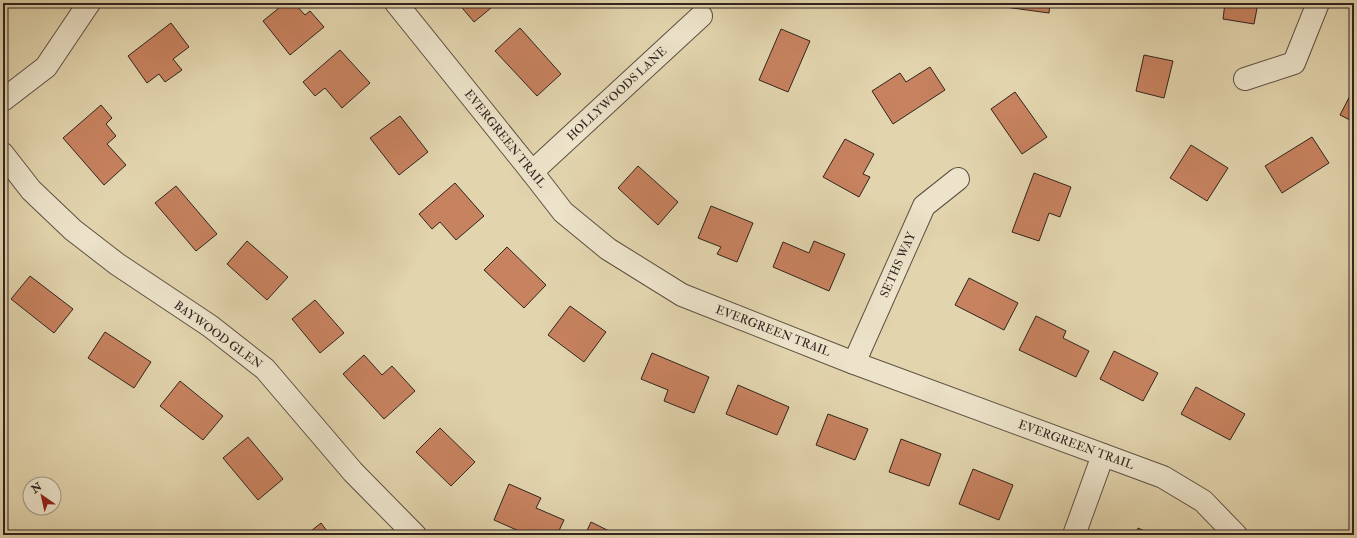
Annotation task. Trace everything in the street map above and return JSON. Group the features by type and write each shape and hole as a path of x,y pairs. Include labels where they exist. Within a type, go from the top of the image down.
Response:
{"street":[{"path":"3,100 46,67 90,3"},
{"name":"EVERGREEN TRAIL","path":"396,3 563,212 608,249 682,295 854,363 1163,477 1203,501 1236,535"},
{"path":"1245,79 1294,63 1318,3"},
{"name":"HOLLYWOODS LANE","path":"532,172 701,16"},
{"name":"BAYWOOD GLEN","path":"3,154 31,190 73,230 117,264 210,326 265,369 353,472 415,535"},
{"name":"SETHS WAY","path":"854,363 924,206 958,178"},
{"path":"1074,535 1103,455"}],"building":[{"path":"285,3 294,3 305,15 310,11 324,27 290,55 263,21"},
{"path":"458,3 497,3 474,22"},
{"path":"1005,3 1050,3 1049,13 1005,7"},
{"path":"1225,3 1258,3 1254,24 1223,19"},
{"path":"171,23 189,47 173,59 182,70 165,82 159,74 147,83 128,56"},
{"path":"520,28 561,74 537,96 495,51"},
{"path":"781,29 810,41 788,92 759,80"},
{"path":"340,50 370,83 342,108 325,88 315,96 303,82"},
{"path":"1144,55 1173,61 1164,98 1136,91"},
{"path":"930,67 945,90 893,124 872,91 900,73 906,82"},
{"path":"1354,88 1354,122 1340,115"},
{"path":"1015,92 1047,137 1022,154 991,109"},
{"path":"101,105 112,118 106,124 116,136 107,144 126,165 104,185 63,138"},
{"path":"400,116 428,152 399,175 370,138"},
{"path":"1312,137 1329,163 1282,193 1265,166"},
{"path":"845,139 874,154 863,174 870,177 859,197 823,177"},
{"path":"1191,145 1228,168 1207,201 1170,178"},
{"path":"638,166 678,202 658,225 618,188"},
{"path":"1034,173 1071,187 1060,217 1049,213 1039,241 1012,232"},
{"path":"455,183 484,216 456,240 440,222 432,229 419,214"},
{"path":"176,186 217,234 196,251 155,203"},
{"path":"711,206 753,223 737,262 717,254 721,247 698,238"},
{"path":"247,241 288,277 267,300 227,264"},
{"path":"814,241 845,254 829,291 773,267 783,242 809,253"},
{"path":"507,247 546,285 524,308 484,270"},
{"path":"30,276 73,309 54,333 11,299"},
{"path":"969,278 1018,303 1004,330 955,305"},
{"path":"315,300 344,333 320,353 292,319"},
{"path":"570,306 606,332 584,362 548,335"},
{"path":"1036,316 1066,331 1063,338 1089,351 1076,377 1019,350"},
{"path":"105,332 151,362 134,388 88,358"},
{"path":"1114,351 1158,373 1143,401 1100,379"},
{"path":"652,353 709,377 694,413 664,401 668,390 641,379"},
{"path":"364,355 382,375 392,366 415,391 384,419 343,374"},
{"path":"180,381 223,416 203,440 160,406"},
{"path":"738,385 789,407 777,435 726,414"},
{"path":"1196,387 1245,414 1230,440 1181,414"},
{"path":"828,414 868,429 855,460 816,445"},
{"path":"440,428 475,462 451,486 416,452"},
{"path":"248,437 283,479 258,500 223,458"},
{"path":"901,439 941,454 929,486 889,472"},
{"path":"973,469 1013,485 999,520 959,504"},
{"path":"509,484 541,498 536,508 564,520 557,535 528,535 494,520"},
{"path":"591,522 617,535 585,535"},
{"path":"321,523 330,535 306,535"},
{"path":"1138,528 1153,535 1135,535"}]}
